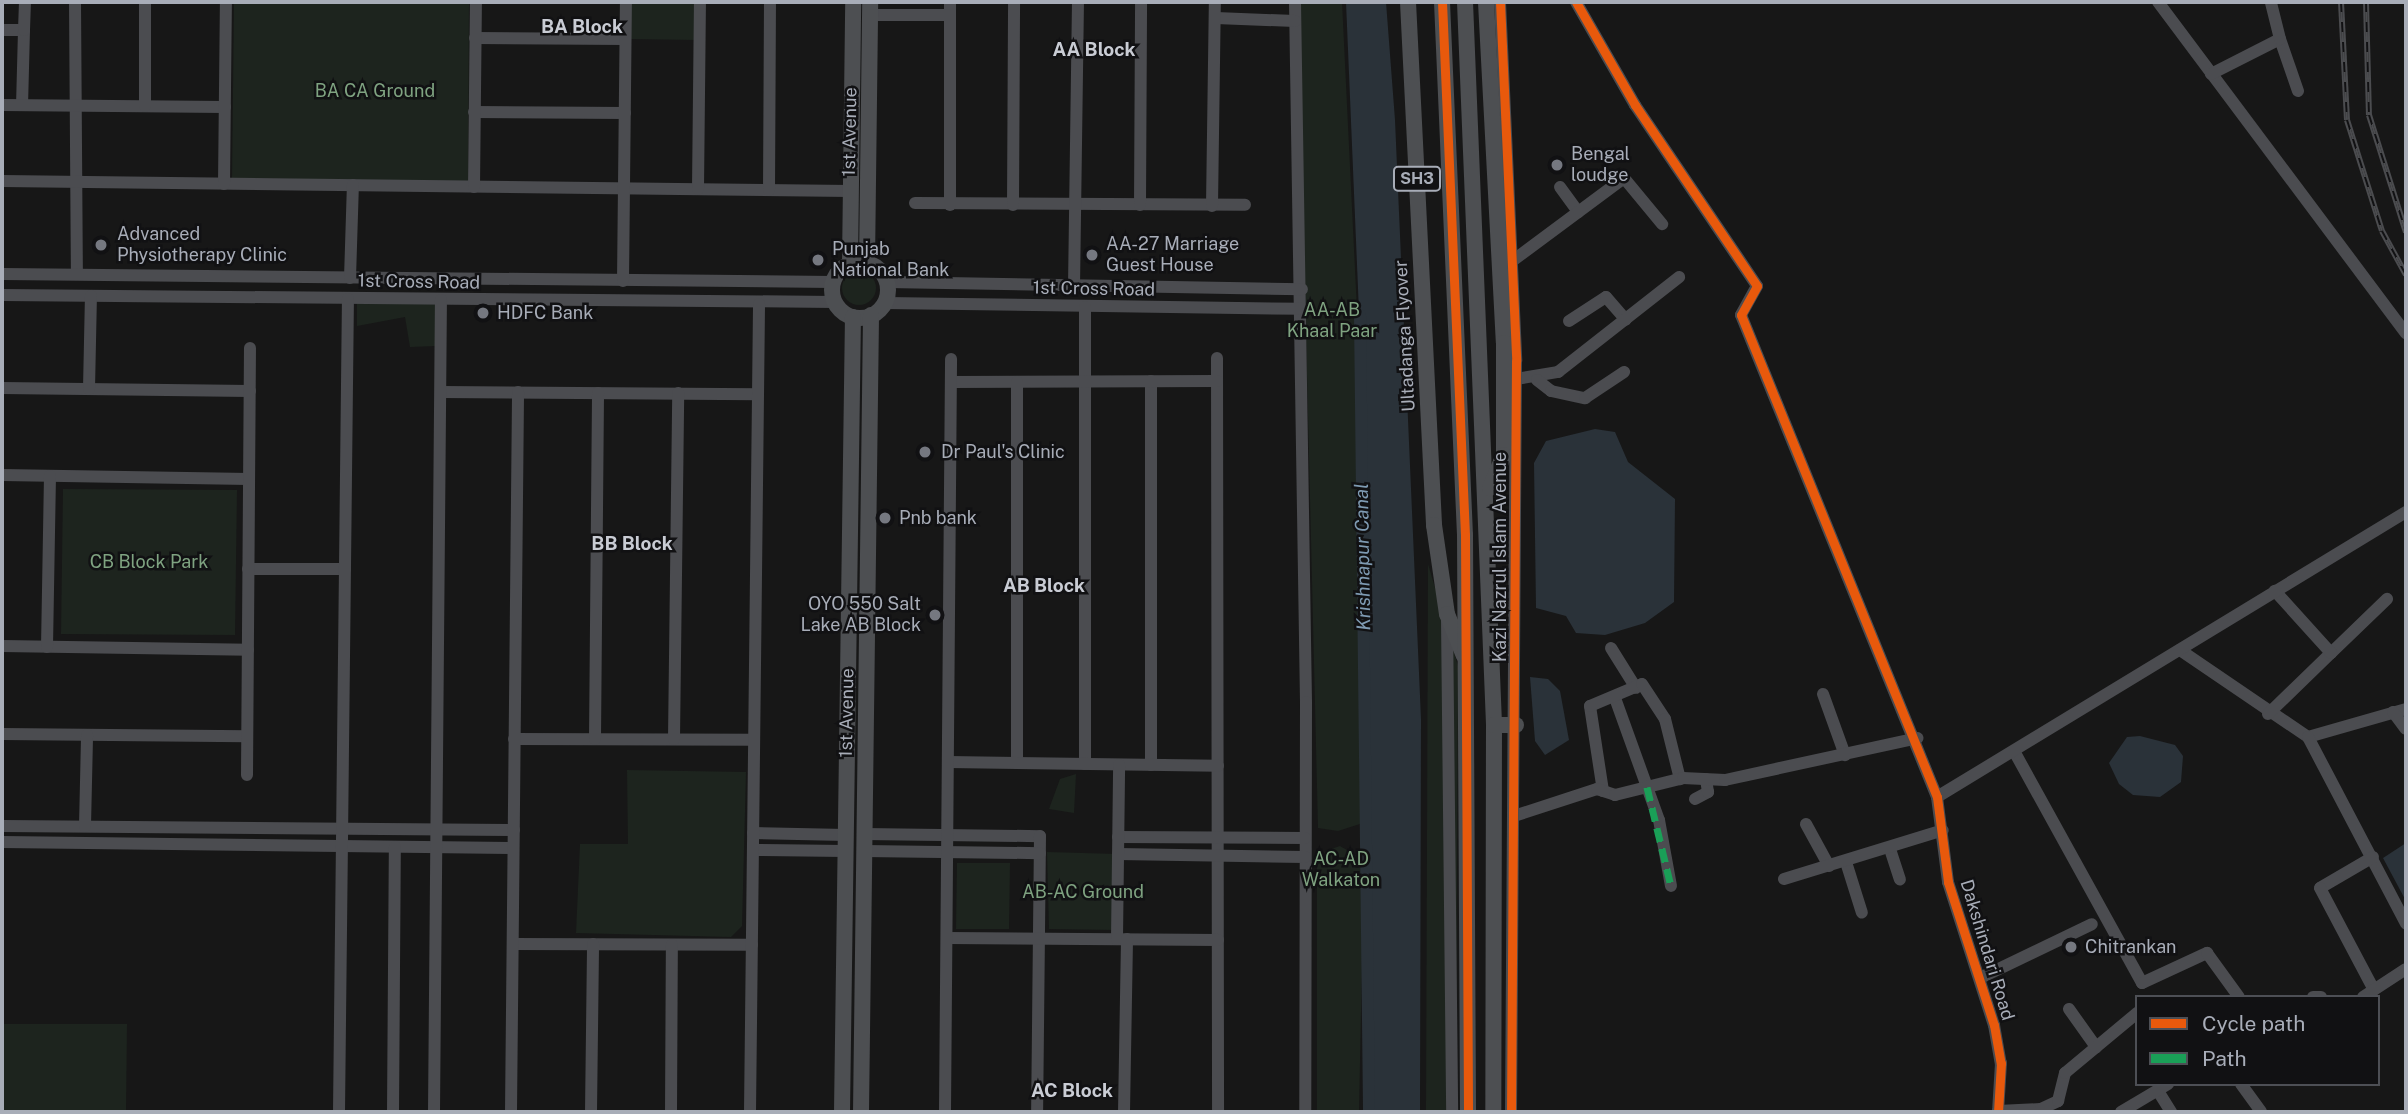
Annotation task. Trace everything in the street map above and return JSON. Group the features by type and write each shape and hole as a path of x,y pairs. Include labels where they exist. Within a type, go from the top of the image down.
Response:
{"main road":[{"path":"850,264 867,263 887,282 885,303 871,315 853,317 835,302 834,282 850,264 853,2"},
{"name":"Ultadanga Flyover","path":"1409,2 1434,525 1447,614 1467,663"},
{"name":"Kazi Nazrul Islam Avenue","path":"1442,2 1467,663 1468,1112"},
{"name":"Kazi Nazrul Islam Avenue","path":"1465,2 1488,494 1494,725 1493,1112"},
{"path":"1486,2 1504,343 1504,455 1488,494"},
{"name":"1st Avenue","path":"867,263 870,9"},
{"path":"852,114 869,115"},
{"name":"1st Avenue","path":"861,1112 871,315"},
{"name":"1st Avenue","path":"842,1112 853,317"},
{"path":"851,503 869,503"},
{"path":"1494,725 1516,725"},
{"path":"847,760 865,761"}],"street":[{"path":"22,105 25,2"},
{"path":"75,2 72,106 76,272"},
{"path":"145,2 145,106"},
{"path":"225,184 226,2"},
{"path":"474,187 476,2"},
{"path":"623,281 626,2"},
{"path":"698,189 700,2"},
{"path":"769,190 771,2"},
{"path":"1013,2 1013,205"},
{"path":"1074,286 1079,2"},
{"path":"1140,205 1141,2"},
{"path":"1212,206 1215,2"},
{"name":"Kazi Nazrul Islam Avenue","path":"1500,2 1515,259 1517,815 1511,1112"},
{"name":"Dakshindari Road","path":"1576,2 1629,96 1757,286 1741,316 1917,737 1937,797 1948,882 1980,978 2001,1063 1998,1112"},
{"path":"2158,2 2406,334"},
{"path":"2271,2 2280,39 2298,91"},
{"path":"1296,3 1302,289 1305,1112"},
{"path":"870,9 950,8 950,205"},
{"path":"1216,18 1295,21"},
{"path":"2,30 24,30"},
{"path":"475,38 625,39"},
{"path":"2211,74 2280,39"},
{"path":"2,105 225,107"},
{"path":"474,112 625,113"},
{"path":"1515,259 1629,177 1661,224"},
{"path":"2,181 851,191"},
{"path":"350,278 353,185"},
{"path":"1560,187 1578,212"},
{"path":"915,203 1245,205"},
{"name":"1st Cross Road","path":"2,274 76,272 350,278 834,282"},
{"path":"1516,379 1537,380 1558,372 1679,277"},
{"path":"510,280 511,301"},
{"path":"887,282 1302,289"},
{"path":"1139,288 1139,307"},
{"name":"1st Cross Road","path":"2,295 759,304 835,302"},
{"path":"89,389 91,296"},
{"path":"1569,321 1606,297 1626,320"},
{"path":"339,1112 348,299"},
{"path":"434,1112 441,300"},
{"name":"1st Cross Road","path":"885,303 1302,309"},
{"path":"750,1112 759,304"},
{"path":"1085,307 1085,764"},
{"path":"247,775 250,348"},
{"path":"1217,358 1218,1112"},
{"path":"945,1112 951,359"},
{"path":"1537,380 1550,391 1585,398 1623,372"},
{"path":"1151,381 1151,765"},
{"path":"951,382 1217,381"},
{"path":"1017,382 1017,763"},
{"path":"2,388 250,391"},
{"path":"441,392 758,394"},
{"path":"511,1112 518,392"},
{"path":"595,739 598,393"},
{"path":"674,739 678,393"},
{"path":"2,475 249,479"},
{"path":"47,647 50,476"},
{"path":"1937,797 2406,512"},
{"path":"248,569 345,569"},
{"path":"2275,591 2331,653"},
{"path":"2268,714 2387,599"},
{"path":"1447,614 1452,1112"},
{"path":"2,646 248,650"},
{"path":"1611,648 1636,688"},
{"path":"2180,650 2268,714 2308,737 2406,924"},
{"path":"1603,791 1590,706 1615,698 1642,684 1665,719 1680,779"},
{"path":"1823,694 1845,755"},
{"path":"1615,698 1647,787 1671,886"},
{"path":"2308,737 2406,709"},
{"path":"2393,712 2406,729"},
{"path":"2,734 247,736"},
{"path":"85,826 87,735"},
{"path":"1517,815 1603,791 1615,795 1680,779 1706,779 1845,755 1917,737"},
{"path":"514,739 754,740"},
{"path":"2014,751 2142,983 2207,953 2238,995"},
{"path":"948,762 1218,766"},
{"path":"1119,765 1118,854 1124,1112"},
{"path":"1695,799 1708,792 1706,779"},
{"path":"1806,824 1829,866"},
{"path":"2,826 514,830"},
{"path":"168,827 169,844"},
{"path":"1784,879 1891,849 1942,830"},
{"path":"753,833 845,843"},
{"path":"864,834 1040,836 1037,1112"},
{"path":"1118,837 1305,838"},
{"path":"2,842 513,848"},
{"path":"753,850 845,843"},
{"path":"393,1112 395,847"},
{"path":"1891,849 1900,879"},
{"path":"864,851 1040,853"},
{"path":"1118,854 1305,857"},
{"path":"2373,857 2320,888 2368,993 2406,969"},
{"path":"1846,862 1862,913"},
{"path":"1980,978 2092,924"},
{"path":"947,938 1218,940"},
{"path":"513,944 752,945"},
{"path":"591,1112 593,944"},
{"path":"671,1112 672,945"},
{"path":"2069,1009 2096,1047"},
{"path":"1998,1112 2041,1110 2058,1101 2065,1073 2135,1015"},
{"path":"2243,1086 2261,1112"},
{"path":"2121,1112 2163,1088 2171,1112"}],"green space":[{"name":"BA CA Ground","path":"234,2 469,2 468,182 232,178"},
{"path":"630,2 697,2 697,40 629,39"},
{"name":"AA-AB Khaal Paar","path":"1298,2 1342,2 1357,311 1366,822 1338,831 1318,828"},
{"path":"859,271 871,276 876,288 871,300 859,305 847,300 842,288 847,276"},
{"path":"357,302 438,303 436,346 410,347 405,317 357,326"},
{"name":"CB Block Park","path":"63,489 237,490 235,635 61,634"},
{"path":"1428,564 1458,666 1456,1112 1426,1112"},
{"path":"627,770 746,772 742,926 731,937 576,933 580,844 628,844"},
{"path":"1076,774 1074,813 1049,809 1060,779"},
{"name":"AC-AD Walkaton","path":"1340,846 1364,860 1359,1112 1317,1112 1317,865 1325,851"},
{"name":"AB-AC Ground","path":"1047,852 1118,854 1117,930 1049,929"},
{"path":"957,863 1010,863 1009,929 956,929"},
{"path":"2,1024 127,1024 126,1112 2,1112"}],"shaded area":[{"path":"1346,2 1386,2 1395,120 1421,719 1420,1112 1368,1112 1365,455"},
{"path":"1595,429 1615,432 1628,462 1675,499 1674,602 1645,623 1605,635 1576,633 1566,616 1536,608 1534,463 1546,441"},
{"path":"1530,677 1548,679 1560,691 1569,740 1545,755 1535,741"},
{"path":"2140,736 2175,745 2183,756 2181,782 2160,797 2133,795 2119,784 2109,763 2127,737"},
{"path":"2406,843 2406,901 2383,858"}],"waterway":[{"name":"Krishnapur Canal","path":"1360,315 1369,1112"}],"railway":[{"path":"2341,2 2347,120 2382,231 2406,275"},
{"path":"2366,2 2369,115 2406,232"}],"marked path":[{"path":"1647,787 1671,886"}],"cycle path":[{"path":"1442,2 1465,535 1468,1112"},
{"path":"1500,2 1516,361 1511,1112"},
{"path":"1576,2 1635,105 1757,286 1741,315 1937,797 1948,882 1994,1025 2001,1063 1998,1112"}],"place":[{"name":"Bengal loudge","path":"1557,165"},
{"name":"Advanced Physiotherapy Clinic","path":"101,245"},
{"name":"AA-27 Marriage Guest House","path":"1092,255"},
{"name":"Punjab National Bank","path":"818,260"},
{"name":"HDFC Bank","path":"483,313"},
{"name":"Dr Paul's Clinic","path":"925,452"},
{"name":"Pnb bank","path":"885,518"},
{"name":"OYO 550 Salt Lake AB Block","path":"935,615"},
{"name":"Chitrankan","path":"2071,947"}],"district":[{"name":"BA Block","path":"582,27"},
{"name":"AA Block","path":"1094,50"},
{"name":"BB Block","path":"632,544"},
{"name":"AB Block","path":"1044,586"},
{"name":"AC Block","path":"1072,1091"}]}
